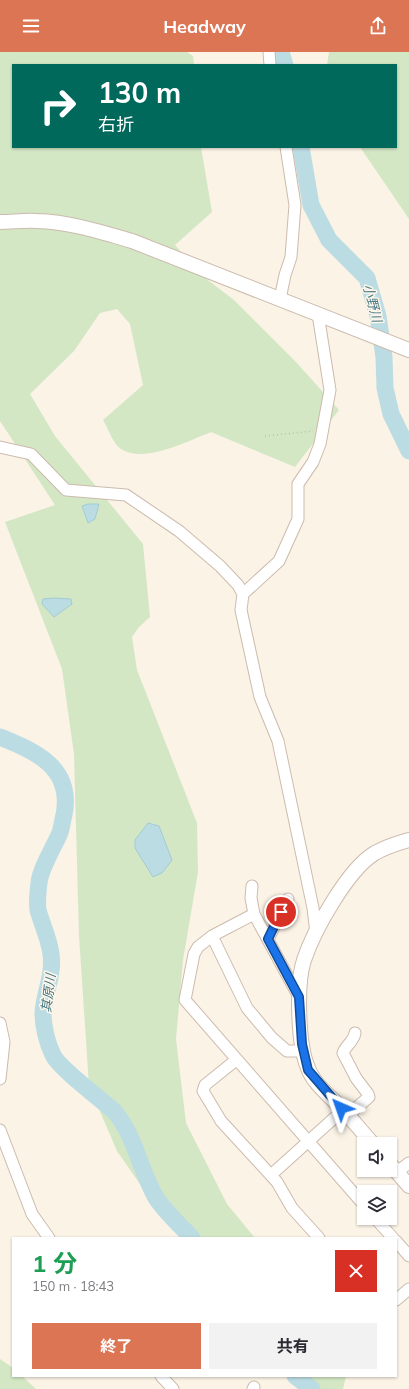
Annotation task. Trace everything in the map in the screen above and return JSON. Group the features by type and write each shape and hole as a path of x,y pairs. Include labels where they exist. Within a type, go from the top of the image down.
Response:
{"street":[{"path":"270,52 270,64"},
{"path":"280,299 285,275 291,257 295,205 294,188 286,148"},
{"path":"0,222 37,221 93,230 132,241 409,350"},
{"path":"316,933 313,908 278,741 260,697 241,610 244,594 279,561 298,519 298,484 313,462 323,430 330,390 318,314"},
{"path":"0,447 31,454 66,490 126,495 179,531 220,566 238,585 244,594"},
{"path":"367,1137 317,1083 308,1070 303,1051 299,997 303,961 316,933 340,890 353,872 374,854 409,840"},
{"path":"252,886 251,898 254,914 299,997"},
{"path":"268,939 288,899"},
{"path":"254,914 212,936 198,947 194,954 185,1000 357,1197"},
{"path":"212,936 247,1008 272,1038 287,1051 303,1051"},
{"path":"0,1023 4,1042 0,1079"},
{"path":"271,1175 308,1142 368,1097 368,1094 356,1078 343,1053 345,1047 354,1037 355,1033"},
{"path":"236,1060 205,1085 203,1091 221,1121 277,1182 292,1208 318,1237"},
{"path":"0,1130 32,1214 48,1237"},
{"path":"397,1167 409,1163"},
{"path":"397,1172 409,1186"},
{"path":"382,1225 392,1237"},
{"path":"397,1242 409,1256"},
{"path":"397,1299 409,1289"},
{"path":"162,1377 173,1389"}],"path":[{"path":"265,436 323,430"}],"green space":[{"path":"0,52 187,52 193,56 194,64 12,64 12,148 201,148 212,212 175,245 200,274 234,300 296,362 339,410 295,467 211,432 166,450 154,453 131,453 121,449 113,440 103,420 143,385 130,324 117,309 100,313 74,351 30,394 55,436 143,544 150,617 139,627 132,637 137,670 197,823 198,872 183,960 176,1039 186,1123 227,1204 254,1237 186,1237 160,1213 117,1151 89,1086 79,936 74,754 62,669 5,522 55,505 0,421"},
{"path":"329,52 409,52 409,219 361,148 397,148 397,64 327,64"},
{"path":"0,1359 12,1367 12,1377 23,1377 36,1389 0,1389"},
{"path":"302,1377 346,1377 343,1389 318,1389"}],"water":[{"path":"88,504 99,504 95,519 88,523 82,506"},
{"path":"43,599 71,599 72,604 54,617 42,604"},
{"path":"148,823 159,826 172,860 162,873 153,877 135,848 135,840"}],"waterway":[{"name":"小野川","path":"281,52 285,64"},
{"name":"小野川","path":"301,148 311,205 329,240 367,278 378,316 384,357 385,388 391,414 409,451"},
{"name":"其原川","path":"0,737 39,756 49,764 63,785 65,799 61,830 42,872 38,896 38,910 49,942 52,962 43,1013 47,1040 53,1055 63,1067 115,1112 128,1132 145,1175 158,1201 191,1237"},
{"name":"其原川","path":"296,1377 312,1389"}],"route":[{"path":"281,912 268,939 299,997 304,1057 308,1070 317,1083 341,1108"}]}
